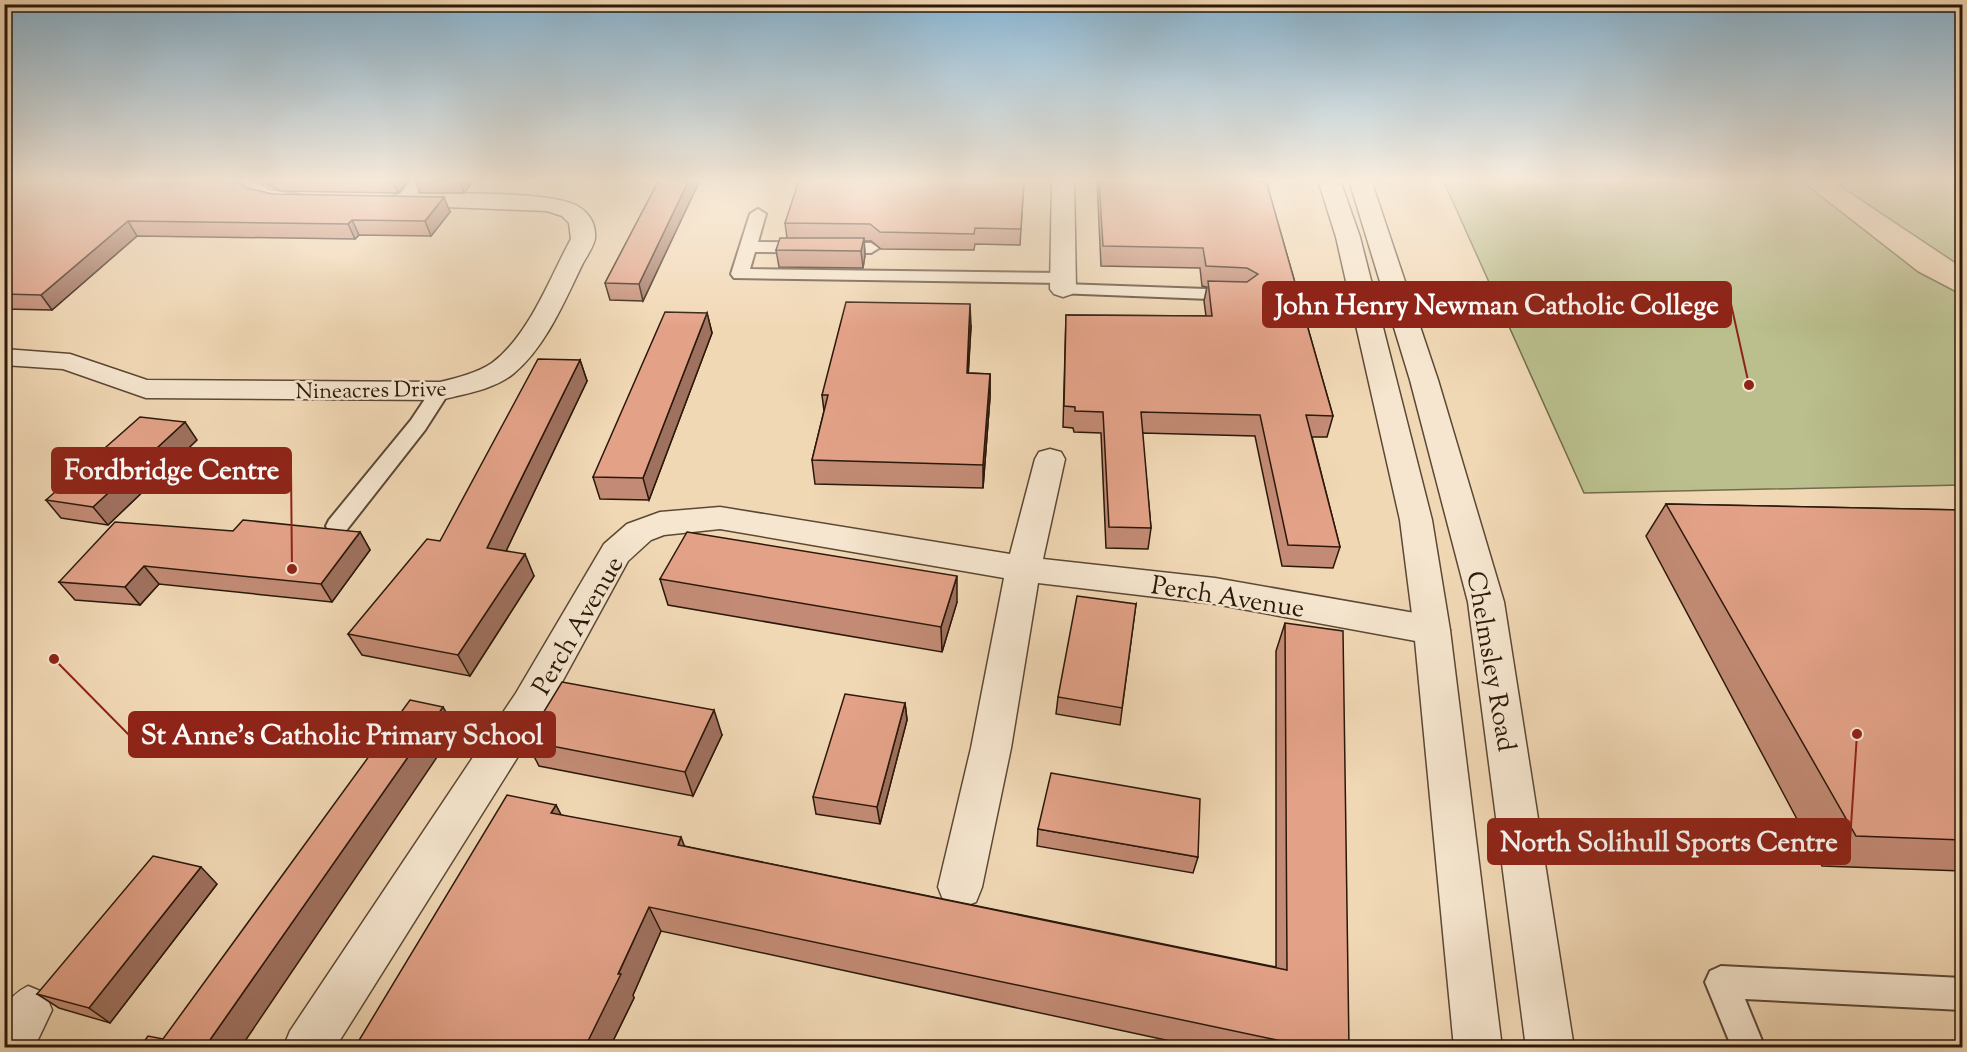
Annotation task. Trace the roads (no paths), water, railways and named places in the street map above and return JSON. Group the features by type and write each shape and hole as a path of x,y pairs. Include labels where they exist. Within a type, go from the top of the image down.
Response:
{"street":[{"name":"Nineacres Drive","path":"4,357 52,358 78,364 119,383 146,389 440,391 470,384 502,369 528,339 583,239 583,229"},
{"path":"1062,284 1063,229"},
{"name":"Chelmsley Road","path":"1345,229 1416,520 1432,630 1478,1047"},
{"name":"Chelmsley Road","path":"1376,229 1424,380 1486,602 1550,1047"},
{"path":"960,887 991,748 1023,569 1050,459"},
{"name":"Perch Avenue","path":"307,1047 530,704 616,553 639,532 660,524 720,518 1023,569 1215,591 1432,630"}],"lane":[{"path":"754,229 740,274 1062,284 1243,295"},
{"path":"749,247 871,248"},
{"path":"1196,276 1197,294"},
{"path":"337,526 418,424 440,391"},
{"path":"1749,1047 1721,982 1962,994"}],"place":[{"name":"John Henry Newman Catholic College","path":"1749,385"},
{"name":"Fordbridge Centre","path":"292,569"},
{"name":"St Anne's Catholic Primary School","path":"54,659"},
{"name":"North Solihull Sports Centre","path":"1857,734"}]}
